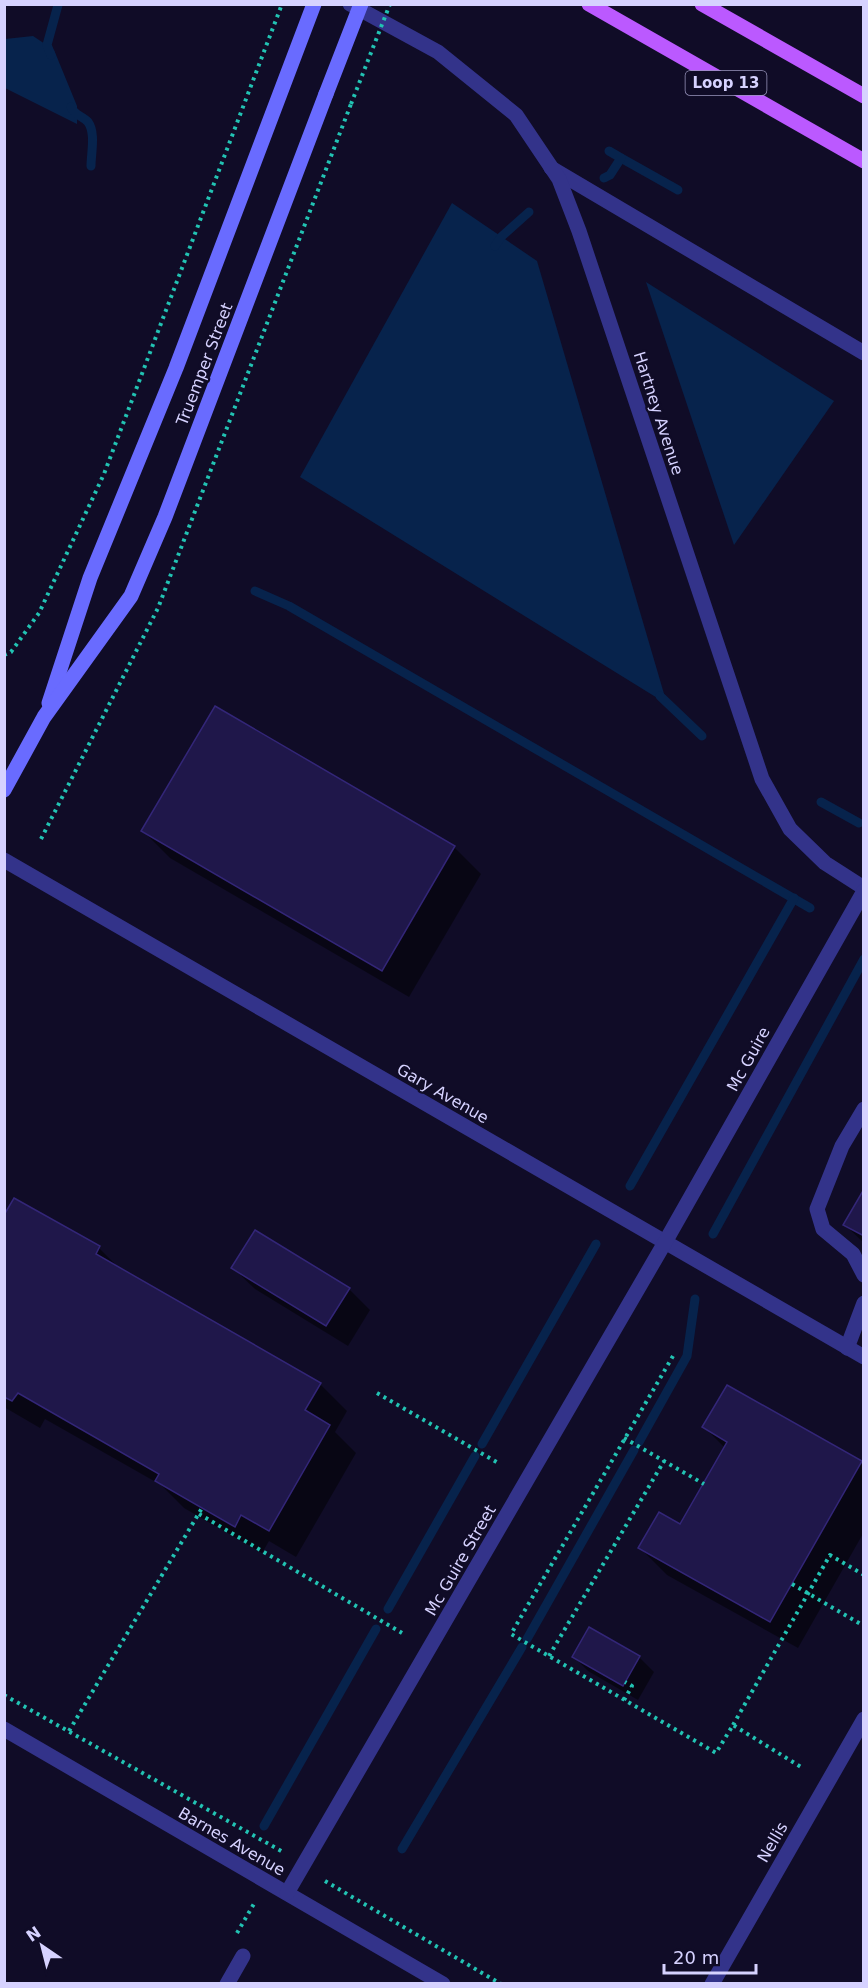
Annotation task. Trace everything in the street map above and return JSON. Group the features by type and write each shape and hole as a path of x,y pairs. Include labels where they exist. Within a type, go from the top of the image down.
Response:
{"main road":[{"name":"Loop 13","path":"589,4 864,161"},
{"path":"702,4 864,96"}],"street":[{"name":"Truemper Street","path":"44,717 90,578 147,441 314,4"},
{"name":"Hartney Avenue","path":"350,4 438,52 482,86 516,115 559,179 579,231 762,779 790,829 825,863 864,889"},
{"name":"Truemper Street","path":"4,790 44,717 131,596 165,517 361,4"},
{"path":"551,168 864,353"},
{"name":"Gary Avenue","path":"4,860 664,1244 864,1357"},
{"name":"Mc Guire","path":"664,1244 864,889"},
{"path":"864,1109 842,1146 817,1209 823,1229 853,1254 864,1275"},
{"name":"Mc Guire Street","path":"287,1893 664,1244"},
{"path":"847,1347 864,1303"},
{"name":"Nellis","path":"712,1983 864,1719"},
{"name":"Barnes Avenue","path":"4,1729 442,1983"},
{"path":"228,1983 243,1956"}],"path":[{"path":"4,655 11,652 39,613 104,474 282,4"},
{"path":"351,104 390,4"},
{"path":"673,1356 511,1634 716,1753 830,1555 864,1575"},
{"path":"377,1393 500,1464"},
{"path":"624,1438 704,1484"},
{"path":"549,1656 664,1461"},
{"path":"69,1731 202,1508"},
{"path":"199,1514 402,1632"},
{"path":"792,1584 864,1626"},
{"path":"624,1700 632,1686 625,1682"},
{"path":"4,1695 285,1854"},
{"path":"733,1725 801,1767"},
{"path":"325,1881 501,1983"},
{"path":"243,1956 237,1934 255,1902"}],"water":[{"path":"33,36 54,50 77,106 77,124 5,88 5,39"},
{"path":"452,203 537,261 667,704 300,477"},
{"path":"646,282 834,401 734,545"}],"building":[{"path":"215,706 455,846 382,971 141,831"},
{"path":"864,1189 864,1236 843,1225"},
{"path":"14,1198 100,1246 96,1254 321,1383 305,1410 330,1425 269,1531 241,1515 235,1527 155,1481 159,1474 18,1393 12,1401 4,1397 4,1215"},
{"path":"255,1230 350,1288 326,1326 231,1268"},
{"path":"727,1385 862,1461 770,1622 638,1548 659,1512 680,1524 727,1442 702,1427"},
{"path":"589,1627 640,1656 623,1686 572,1657"}],"waterway":[{"path":"51,55 47,45 58,5"},
{"path":"71,107 88,122 90,127 91,166"},
{"path":"604,178 610,175 621,158 609,151"},
{"path":"621,158 678,190"},
{"path":"495,246 501,237 529,212"},
{"path":"255,591 289,606 810,908"},
{"path":"660,696 702,736"},
{"path":"821,802 859,823"},
{"path":"630,1186 794,898"},
{"path":"713,1234 864,959"},
{"path":"482,1444 596,1244"},
{"path":"639,1442 687,1356 695,1299"},
{"path":"527,1639 634,1450"},
{"path":"388,1609 475,1456"},
{"path":"264,1826 376,1629"},
{"path":"402,1849 522,1647"}]}
